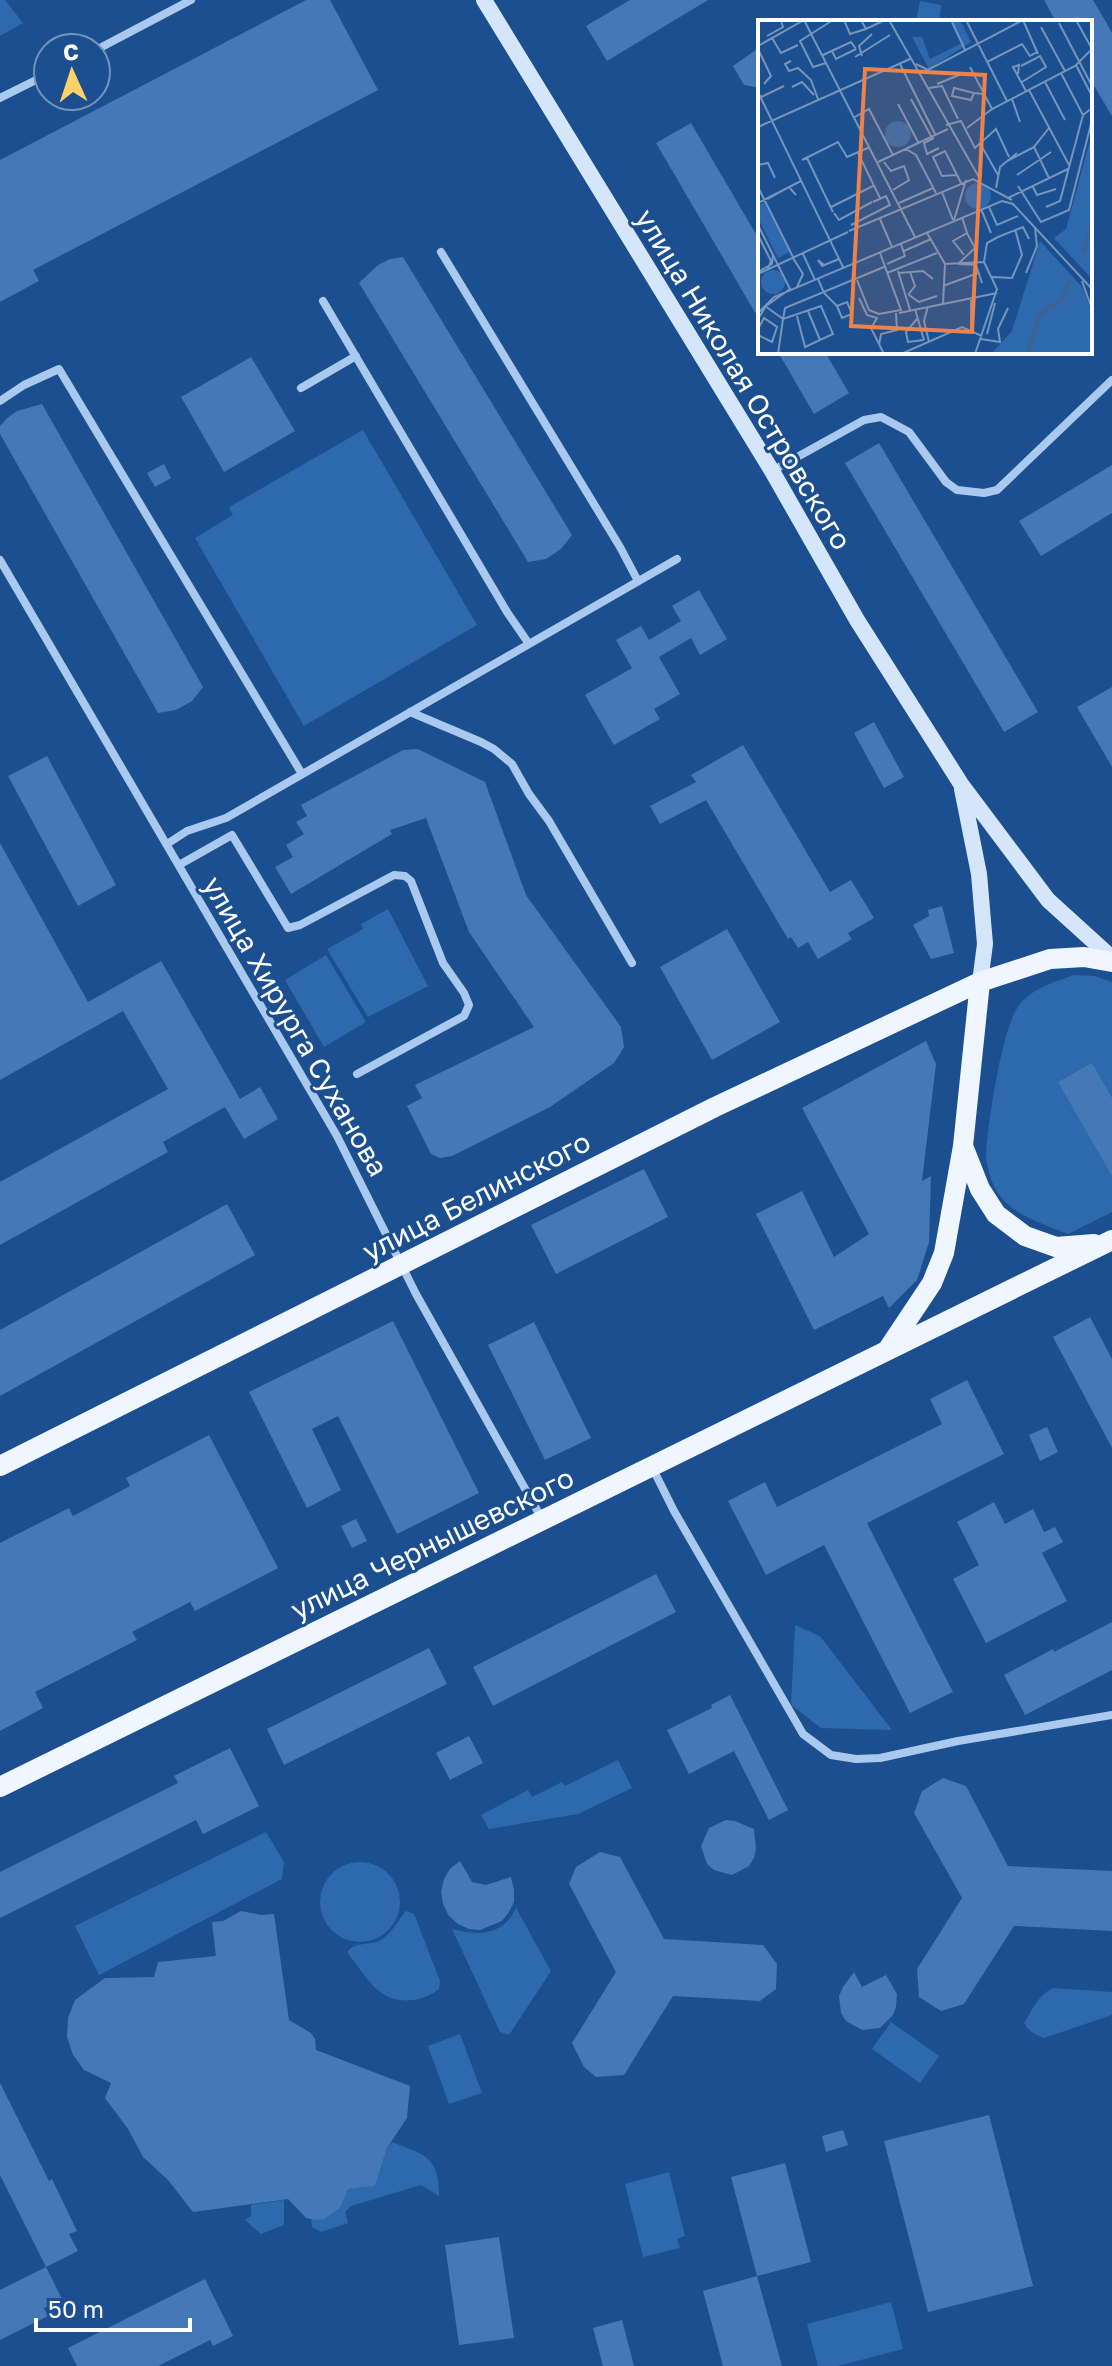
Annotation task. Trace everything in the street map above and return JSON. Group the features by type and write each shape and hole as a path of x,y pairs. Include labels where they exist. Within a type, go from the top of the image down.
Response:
{"main road":[{"name":"улица Николая Островского","path":"484,0 772,471 857,620 961,784 1048,900 1112,960"},
{"name":"улица Николая Островского","path":"961,784 979,874 985,944 980,982"},
{"name":"улица Белинского","path":"0,1466 715,1107 980,982 1050,959 1084,957 1112,960"},
{"name":"улица Чернышевского","path":"888,1349 932,1283 944,1253 963,1146 980,982"},
{"path":"963,1146 980,1189 996,1214 1025,1236 1056,1247 1109,1241"},
{"name":"улица Чернышевского","path":"0,1787 1109,1241"}],"street":[{"path":"112,42 191,0"},
{"path":"0,98 32,82"},
{"path":"441,252 638,581"},
{"path":"323,301 529,644"},
{"path":"301,388 356,356"},
{"path":"0,401 24,385 59,369 302,774"},
{"path":"772,471 864,420 881,417 909,432 946,482 957,490 984,493 997,490 1112,380"},
{"path":"167,844 187,831 226,818 677,559"},
{"name":"улица Хирурга Суханова","path":"0,560 337,1136 401,1265 542,1520"},
{"path":"410,712 494,749 512,764 632,963"},
{"path":"179,865 232,835 288,928 300,925 394,875 405,876 411,881 443,963 469,1005 464,1016 357,1074"},
{"path":"652,1466 674,1511 803,1734 831,1755 856,1759 880,1758 958,1741 1112,1715"}],"shaded area":[{"path":"0,0 5,0 23,23 0,36"},
{"path":"920,1 941,5 939,20 916,20"},
{"path":"363,430 477,625 304,726 195,538 233,515 229,507"},
{"path":"388,909 428,986 368,1017 327,949 363,929 361,924"},
{"path":"326,955 366,1022 324,1047 285,980"},
{"path":"1074,975 1095,976 1112,982 1112,1212 1068,1234 1024,1216 1006,1202 993,1184 986,1154 997,1075 1013,1015 1031,994"},
{"path":"795,1625 820,1636 892,1730 821,1728 791,1705"},
{"path":"618,1760 632,1788 578,1814 489,1829 481,1815 528,1790 532,1797 562,1782 565,1786"},
{"path":"266,1832 284,1862 282,1879 99,1975 75,1926"},
{"path":"360,1862 375,1865 388,1874 397,1887 400,1902 397,1917 388,1930 375,1939 360,1942 345,1939 332,1930 323,1917 320,1902 323,1887 332,1874 345,1865"},
{"path":"516,1908 551,1971 509,2035 500,2032 452,1929 471,1933 489,1932 504,1924"},
{"path":"406,1911 414,1914 440,1981 439,1989 433,1993 419,1999 397,2000 378,1991 348,1951 384,1938"},
{"path":"1053,1988 1112,1992 1112,2015 1044,2038 1038,2036 1024,2023 1040,1998"},
{"path":"891,2022 939,2056 920,2083 872,2049"},
{"path":"460,2034 482,2093 449,2104 428,2046"},
{"path":"392,2142 428,2159 436,2173 439,2196 421,2185 351,2206 345,2212 348,2223 321,2232 312,2227 311,2219 325,2219 340,2208 344,2189 375,2186 387,2148"},
{"path":"669,2172 685,2236 677,2239 680,2248 643,2257 625,2184"},
{"path":"284,2200 284,2225 261,2234 245,2220 251,2216 251,2205"},
{"path":"891,2302 903,2349 838,2366 818,2366 807,2324"}],"building":[{"path":"306,0 330,0 378,90 33,270 39,281 0,302 0,160 92,112 112,112 112,101"},
{"path":"630,0 708,0 607,61 586,26"},
{"path":"1044,0 1093,0 1112,33 1112,116 1092,82 1092,20 1055,20"},
{"path":"758,48 758,88 744,85 733,66"},
{"path":"691,123 758,238 758,318 656,143"},
{"path":"403,257 572,535 561,549 546,559 528,562 359,283 378,265"},
{"path":"779,354 826,354 849,393 814,414"},
{"path":"251,357 295,431 224,472 181,397"},
{"path":"42,404 203,687 192,701 176,710 158,713 0,434 0,426 17,411"},
{"path":"879,443 1038,712 1004,732 845,463"},
{"path":"164,464 171,478 155,487 147,473"},
{"path":"1112,465 1112,513 1041,556 1019,521"},
{"path":"699,590 727,639 700,655 691,638 659,657 680,694 654,709 660,719 614,745 585,695 632,668 616,640 641,626 649,640 681,621 672,606"},
{"path":"1112,687 1112,767 1077,707"},
{"path":"874,722 904,777 884,788 854,733"},
{"path":"743,745 830,892 851,880 874,918 848,933 852,939 818,959 808,942 798,948 791,937 788,939 706,800 660,824 650,806 696,782 691,775"},
{"path":"418,749 485,782 526,895 621,1027 624,1047 614,1063 550,1107 452,1156 440,1158 431,1154 407,1106 422,1098 415,1085 534,1027 469,932 426,818 390,830 392,834 291,894 275,867 293,857 286,845 304,834 296,822 307,816 301,805 403,750"},
{"path":"47,756 116,885 78,906 8,776"},
{"path":"0,843 88,1002 161,961 240,1099 260,1087 278,1119 244,1139 225,1107 163,1142 168,1152 0,1245 0,1182 168,1089 123,1011 0,1080"},
{"path":"942,906 954,953 931,959 913,925 929,916 928,910"},
{"path":"727,929 780,1022 712,1060 660,967"},
{"path":"926,1041 936,1064 922,1181 931,1176 929,1242 917,1280 889,1308 883,1296 814,1330 756,1214 802,1191 834,1257 869,1234 802,1108"},
{"path":"1092,1063 1112,1098 1112,1176 1058,1082"},
{"path":"644,1169 668,1217 556,1274 531,1225"},
{"path":"227,1204 255,1255 0,1396 0,1330"},
{"path":"1090,1317 1112,1359 1112,1448 1053,1337"},
{"path":"393,1321 479,1493 397,1534 338,1416 312,1429 341,1490 307,1508 249,1392"},
{"path":"534,1322 591,1438 545,1460 488,1345"},
{"path":"967,1380 1004,1454 867,1523 953,1692 910,1713 824,1545 766,1575 728,1501 765,1482 777,1507 942,1424 930,1399"},
{"path":"1047,1427 1058,1452 1040,1461 1029,1435"},
{"path":"209,1435 278,1568 195,1611 190,1602 132,1632 137,1640 35,1692 43,1708 0,1731 0,1543 69,1508 73,1516 130,1486 126,1478"},
{"path":"994,1502 1005,1524 1033,1509 1044,1532 1055,1527 1063,1542 1042,1553 1067,1601 986,1643 953,1579 979,1565 957,1522"},
{"path":"356,1519 367,1541 352,1548 341,1526"},
{"path":"656,1574 676,1612 493,1706 473,1667"},
{"path":"1112,1622 1112,1670 1025,1715 1004,1675"},
{"path":"429,1648 447,1684 284,1765 267,1729"},
{"path":"730,1695 788,1810 769,1820 734,1751 689,1774 667,1730 712,1708 711,1705"},
{"path":"469,1736 483,1763 450,1780 436,1753"},
{"path":"230,1748 259,1806 203,1834 196,1820 0,1918 0,1872 178,1783 174,1776"},
{"path":"943,1778 966,1786 1008,1866 1112,1871 1112,1931 1014,1926 964,2004 941,2011 919,1997 917,1969 962,1898 914,1813 922,1791"},
{"path":"726,1820 754,1829 754,1858 749,1866 732,1875 714,1870 707,1864 701,1846 709,1828"},
{"path":"600,1852 620,1857 664,1939 763,1945 777,1964 776,1989 760,2001 673,1996 624,2075 596,2077 584,2067 572,2043 616,1972 569,1884 576,1867"},
{"path":"460,1861 472,1882 486,1885 511,1877 514,1902 502,1921 480,1930 469,1929 449,1916 441,1892 450,1869"},
{"path":"241,1911 274,1914 289,2020 311,2033 316,2050 410,2086 407,2118 387,2148 375,2186 348,2189 340,2208 325,2219 306,2218 288,2199 193,2212 168,2180 143,2157 128,2129 105,2098 111,2083 84,2070 73,2055 67,2037 68,2018 75,2000 105,1978 154,1977 158,1962 216,1956 212,1922 223,1921"},
{"path":"854,1972 862,1987 886,1975 897,1994 893,2015 880,2028 862,2030 846,2021 841,2013 839,1996"},
{"path":"0,2083 77,2231 69,2234 78,2251 46,2267 0,2175"},
{"path":"989,2115 1033,2286 928,2312 884,2141"},
{"path":"843,2130 848,2145 826,2152 822,2136"},
{"path":"785,2163 811,2262 757,2276 731,2177"},
{"path":"499,2237 514,2338 459,2345 445,2245"},
{"path":"46,2267 62,2299 44,2308 48,2316 0,2340 0,2290"},
{"path":"757,2276 782,2366 723,2366 703,2291"},
{"path":"205,2279 233,2336 213,2346 210,2340 158,2366 77,2366 68,2348"},
{"path":"622,2320 634,2366 603,2366 593,2328"}]}
